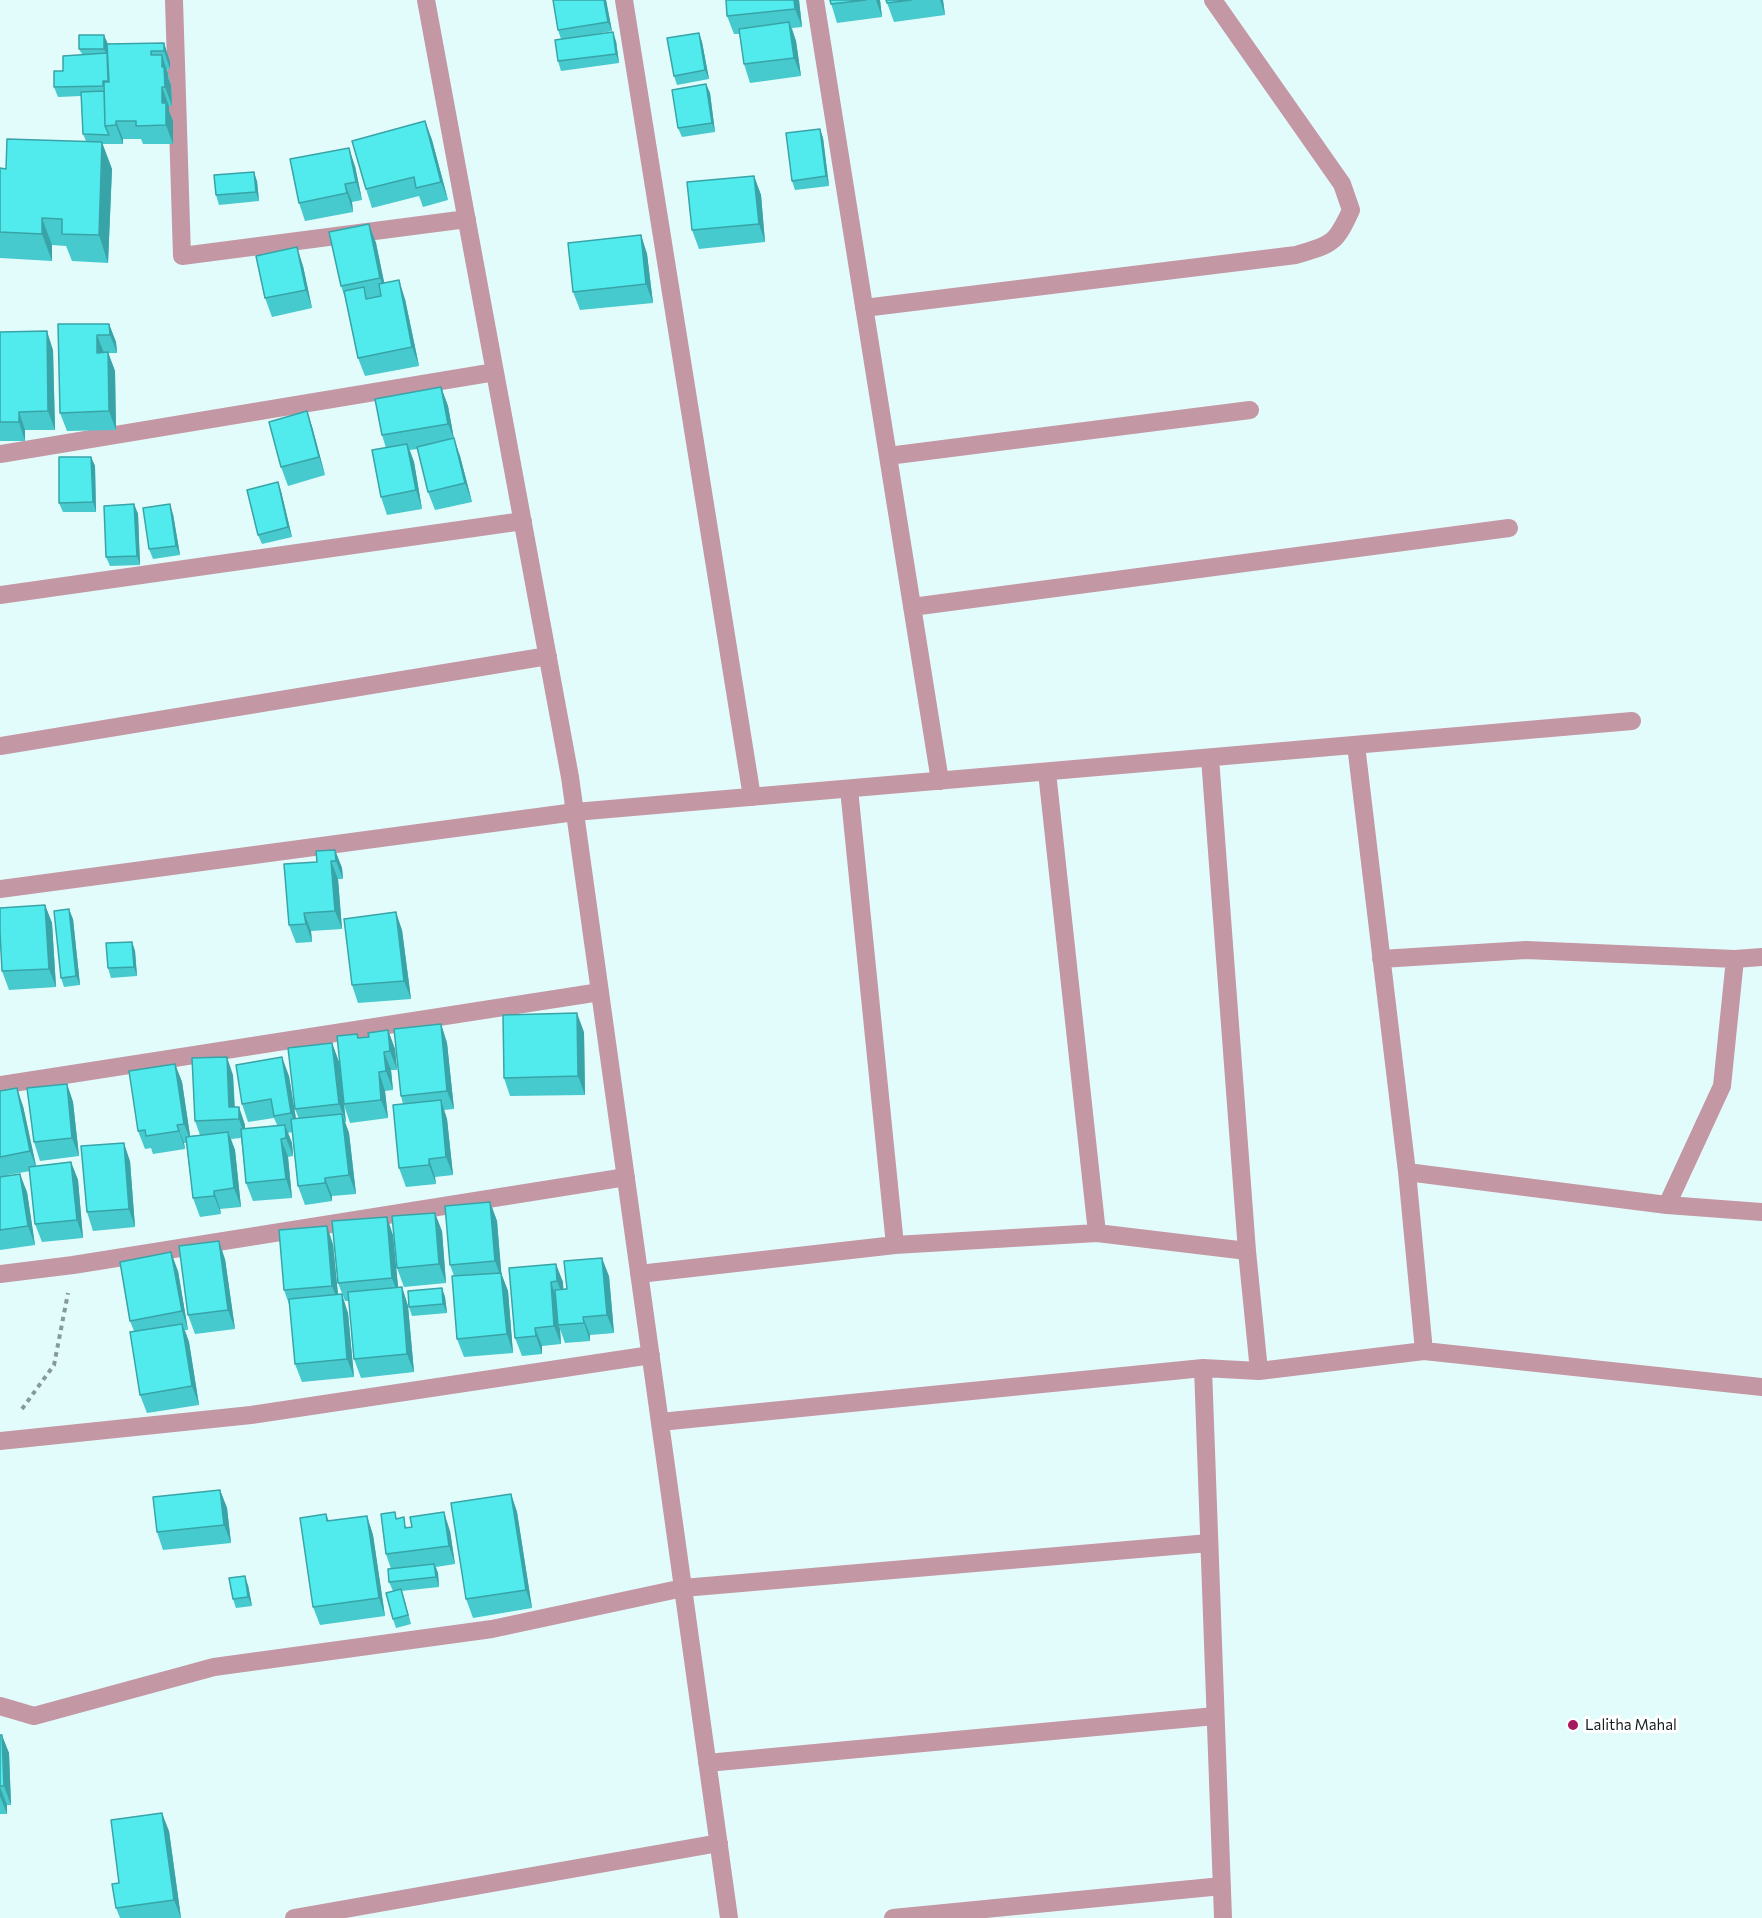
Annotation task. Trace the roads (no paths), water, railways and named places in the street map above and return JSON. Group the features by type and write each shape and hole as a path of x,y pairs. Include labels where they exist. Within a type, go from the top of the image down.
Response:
{"street":[{"path":"174,0 182,256 467,219"},
{"path":"426,0 575,812 729,1918"},
{"path":"624,0 752,797"},
{"path":"815,0 940,781"},
{"path":"864,308 1296,255 1329,245 1342,230 1351,210 1342,184 1214,0"},
{"path":"0,454 495,372"},
{"path":"888,456 1250,410"},
{"path":"0,595 523,521"},
{"path":"912,607 1509,528"},
{"path":"0,746 548,656"},
{"path":"0,889 575,812 1632,722"},
{"path":"1356,745 1407,1172 1424,1352"},
{"path":"1210,758 1247,1251 1259,1371"},
{"path":"1047,772 1097,1233"},
{"path":"849,789 895,1245"},
{"path":"1381,959 1526,950 1735,959 1762,957"},
{"path":"1667,1205 1722,1086 1735,959"},
{"path":"0,1085 600,992"},
{"path":"1407,1172 1667,1205 1762,1212"},
{"path":"0,1274 74,1265 626,1177"},
{"path":"639,1274 895,1245 1097,1233 1247,1251"},
{"path":"660,1422 1203,1368 1259,1371 1424,1352 1762,1387"},
{"path":"0,1442 251,1415 651,1355"},
{"path":"1203,1368 1223,1918"},
{"path":"0,1706 34,1716 214,1667 492,1629 683,1588 1209,1543"},
{"path":"707,1763 1215,1716"},
{"path":"294,1918 718,1844"},
{"path":"893,1918 1222,1886"}],"place":[{"name":"Lalitha Mahal","path":"1573,1725"}]}
